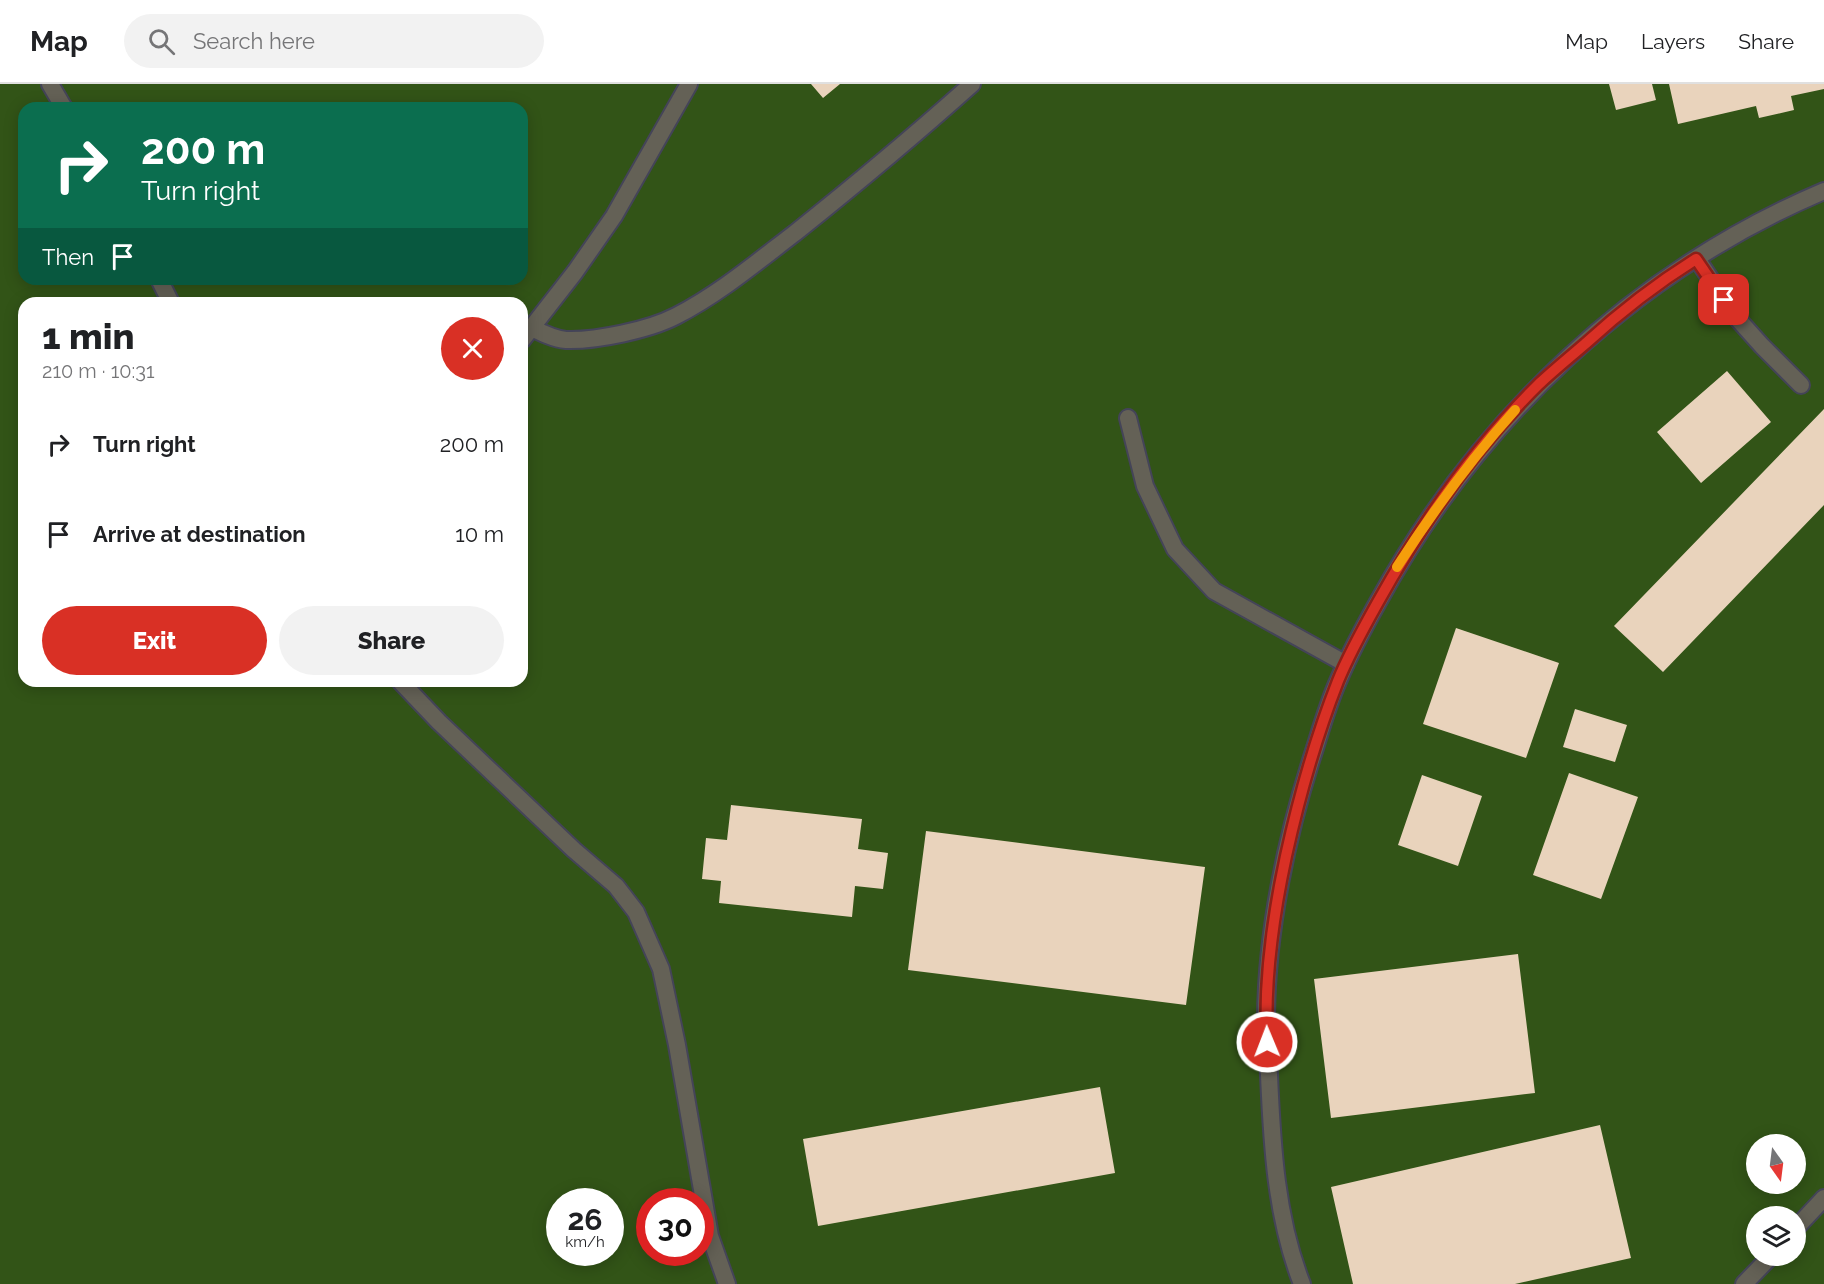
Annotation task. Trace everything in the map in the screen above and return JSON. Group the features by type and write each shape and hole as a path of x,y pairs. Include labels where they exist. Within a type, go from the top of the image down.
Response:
{"street":[{"path":"50,84 60,102"},
{"path":"528,333 575,272 614,216 689,84"},
{"path":"528,334 564,340 583,338 627,332 675,316 747,270 819,213 972,84"},
{"path":"1302,1284 1286,1234 1273,1139 1266,1021 1269,973 1277,898 1292,830 1305,778 1326,714 1346,664 1397,568 1419,533 1490,437 1539,384 1623,310 1669,276 1739,233 1824,191"},
{"path":"1696,259 1736,317 1801,385"},
{"path":"1128,418 1145,486 1175,549 1214,591 1346,664"},
{"path":"406,687 439,722 574,850 616,886 636,912 661,969 677,1045 710,1236 727,1284"},
{"path":"1806,1217 1824,1197"},
{"path":"1744,1284 1761,1266"}],"green space":[{"path":"0,84 1824,84 1824,1284 0,1284"}],"building":[{"path":"811,84 840,84 823,98"},
{"path":"1609,84 1652,84 1656,100 1616,110"},
{"path":"1669,84 1824,84 1824,89 1791,96 1794,110 1759,118 1756,106 1678,124"},
{"path":"1727,371 1771,422 1701,483 1657,432"},
{"path":"1824,409 1824,505 1663,672 1614,626"},
{"path":"1456,628 1559,663 1526,758 1423,724"},
{"path":"1575,709 1627,725 1615,762 1563,747"},
{"path":"1569,773 1638,797 1601,899 1533,875"},
{"path":"1422,775 1482,796 1458,866 1398,845"},
{"path":"731,805 862,819 858,849 888,853 883,889 855,886 852,917 719,903 721,881 702,879 706,838 727,840"},
{"path":"926,831 1205,867 1186,1005 908,970"},
{"path":"1518,954 1535,1093 1331,1118 1314,979"},
{"path":"1100,1087 1115,1173 818,1226 803,1139"},
{"path":"1600,1125 1631,1258 1515,1284 1353,1284 1331,1187"}],"slow traffic":[{"path":"1397,567 1454,484 1490,437 1515,410"}],"route":[{"path":"1267,1042 1269,973 1277,898 1305,778 1339,679 1397,568 1424,525 1490,437 1539,384 1623,310 1696,259 1724,300"}]}
